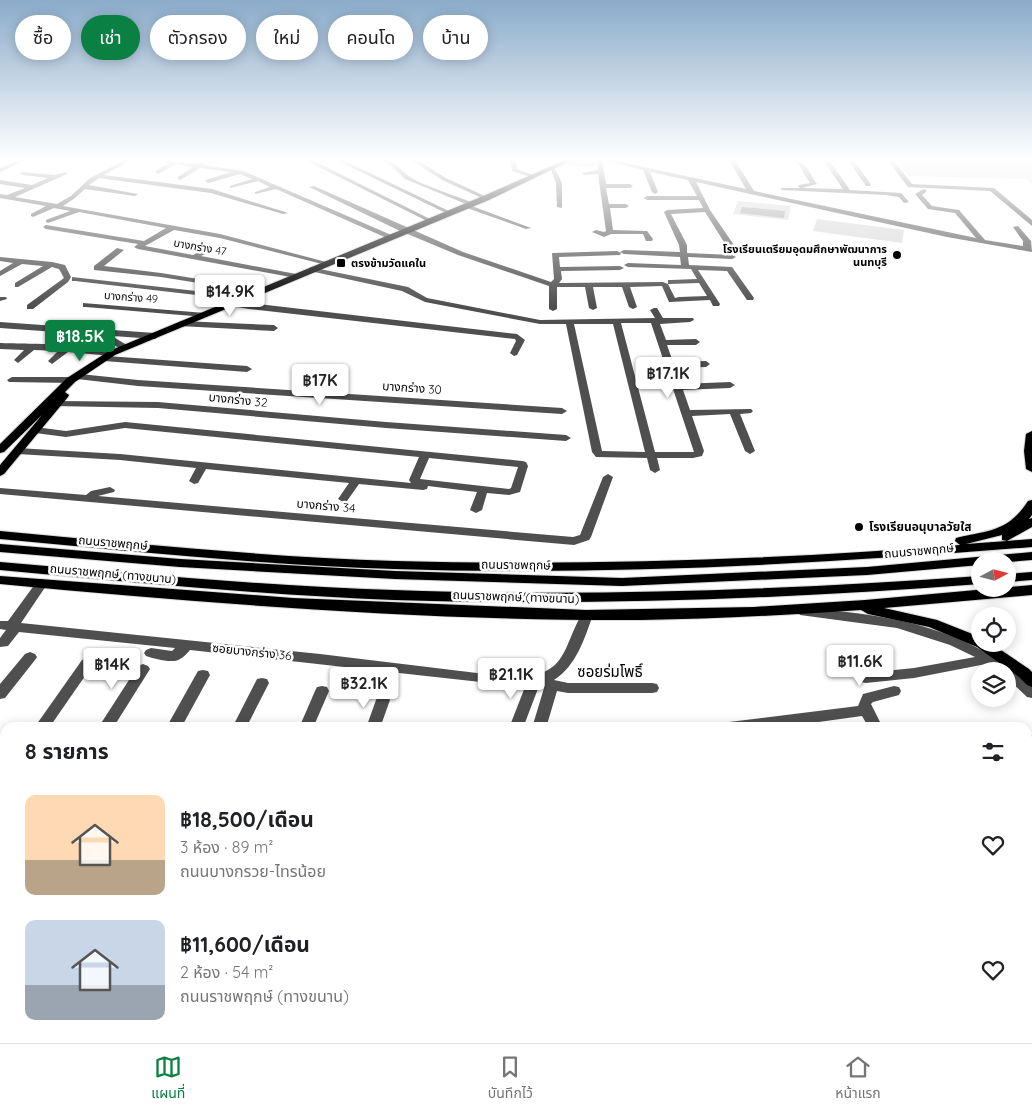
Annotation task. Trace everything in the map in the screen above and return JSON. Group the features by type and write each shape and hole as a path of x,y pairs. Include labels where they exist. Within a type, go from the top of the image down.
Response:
{"main road":[{"path":"0,439 41,400 124,347 155,336 460,209"},
{"path":"110,356 142,341"},
{"path":"0,472 56,404 73,380"},
{"path":"0,450 73,380"},
{"path":"0,456 40,410"},
{"path":"1032,434 1030,451 1032,469"},
{"path":"913,552 1000,533 1017,523 1032,504"},
{"path":"963,548 1011,536 1032,522"},
{"path":"0,536 272,558 393,565 660,566 749,563 1032,543"},
{"name":"ถนนราชพฤกษ์","path":"0,548 180,563 492,580 622,582 867,571 1032,556"},
{"path":"180,563 272,558"},
{"path":"0,566 261,588 391,595 594,598 736,596 971,581"},
{"path":"1016,577 1032,576"},
{"name":"ถนนราชพฤกษ์ (ทางขนาน)","path":"0,580 264,601 387,608 587,614 782,610 853,606 1032,590"},
{"path":"391,595 508,612"},
{"path":"853,606 932,623 971,639"},
{"path":"994,652 1024,673 1032,681"}],"street":[{"path":"33,215 49,209"},
{"path":"71,209 239,240 326,263"},
{"path":"271,209 285,213"},
{"path":"327,209 392,237"},
{"path":"358,209 468,257 553,285 666,284 676,300 714,301 702,281 689,267 685,255 684,245 667,212 707,210 732,252 685,255 557,254 554,256 558,279 553,285 553,309"},
{"path":"406,209 431,221"},
{"path":"441,209 450,213"},
{"path":"478,209 528,228"},
{"path":"606,209 610,232"},
{"path":"826,209 983,242 1030,250 1027,241 1016,227"},
{"path":"931,209 953,210 972,226 983,242"},
{"path":"1014,209 1032,224"},
{"path":"79,210 48,224 144,243"},
{"path":"136,221 149,214"},
{"name":"บางกร่าง 47","path":"172,228 138,247 296,276"},
{"path":"596,232 604,235 610,232 645,232 649,239"},
{"path":"167,252 180,244"},
{"path":"196,257 209,249"},
{"path":"120,250 97,268 161,275 260,291"},
{"path":"225,262 237,255"},
{"path":"0,259 52,264 62,267 69,279"},
{"path":"0,274 21,261"},
{"path":"18,286 52,264"},
{"path":"628,265 729,269 750,298"},
{"path":"556,269 620,268"},
{"path":"312,269 405,288 425,300 540,322 617,323 690,320"},
{"path":"644,269 650,284"},
{"path":"30,307 69,279 216,297 245,297 267,302"},
{"path":"671,282 702,281"},
{"path":"625,284 632,308"},
{"path":"589,285 593,308"},
{"path":"216,297 229,304 517,337 521,340 514,353"},
{"path":"158,310 167,302"},
{"name":"บางกร่าง 49","path":"86,305 205,315"},
{"path":"104,315 112,307"},
{"path":"570,323 597,452 606,457 698,454 661,343 654,310"},
{"path":"124,333 135,323"},
{"path":"617,323 655,470"},
{"path":"182,324 274,328"},
{"path":"0,325 155,336"},
{"path":"114,341 124,347"},
{"path":"661,343 696,342"},
{"path":"0,346 66,349 110,356 248,368"},
{"path":"18,360 32,347"},
{"path":"52,361 66,349"},
{"path":"234,367 240,358"},
{"path":"669,365 706,364"},
{"name":"บางกร่าง 30","path":"12,380 73,380 562,411"},
{"path":"676,387 730,385"},
{"name":"บางกร่าง 32","path":"56,404 158,405 404,427 566,438"},
{"path":"685,413 748,411"},
{"path":"734,412 750,451"},
{"path":"32,434 66,434 120,425 425,454 523,465 515,492 483,489 414,480 425,454"},
{"path":"17,451 81,454 430,488"},
{"path":"194,481 203,465"},
{"name":"บางกร่าง 34","path":"0,491 574,541 585,537 608,477"},
{"path":"343,499 356,481"},
{"path":"476,510 483,489"},
{"path":"88,499 95,493 110,490"},
{"path":"4,642 9,626 42,583"},
{"path":"782,610 858,616 928,630 973,649 1014,676 1032,693"},
{"path":"519,722 536,682 560,671 572,652 587,614"},
{"name":"ซอยบางกร่าง 36","path":"9,626 320,658 518,683 536,682"},
{"path":"152,653 175,656 187,645"},
{"path":"0,694 30,657"},
{"path":"866,678 914,673 989,659"},
{"path":"45,722 87,663"},
{"path":"109,722 143,669"},
{"path":"176,722 203,675"},
{"name":"ซอยร่มโพธิ์","path":"536,682 586,689 652,688"},
{"path":"242,722 262,683"},
{"path":"541,722 552,685"},
{"path":"309,722 322,691"},
{"path":"873,722 864,704 868,698 894,691"},
{"path":"375,722 383,700"},
{"path":"775,722 866,710"}],"shaded area":[{"path":"735,209 790,209 788,220 733,214"},
{"path":"741,209 785,211 784,218 740,213"},
{"path":"817,219 904,230 902,243 813,231"}],"place":[{"name":"โรงเรียนเตรียมอุดมศึกษาพัฒนาการ นนทบุรี","path":"897,255"},
{"name":"ตรงข้ามวัดแคใน","path":"341,263"},
{"name":"โรงเรียนอนุบาลวัยใส","path":"859,527"}]}
